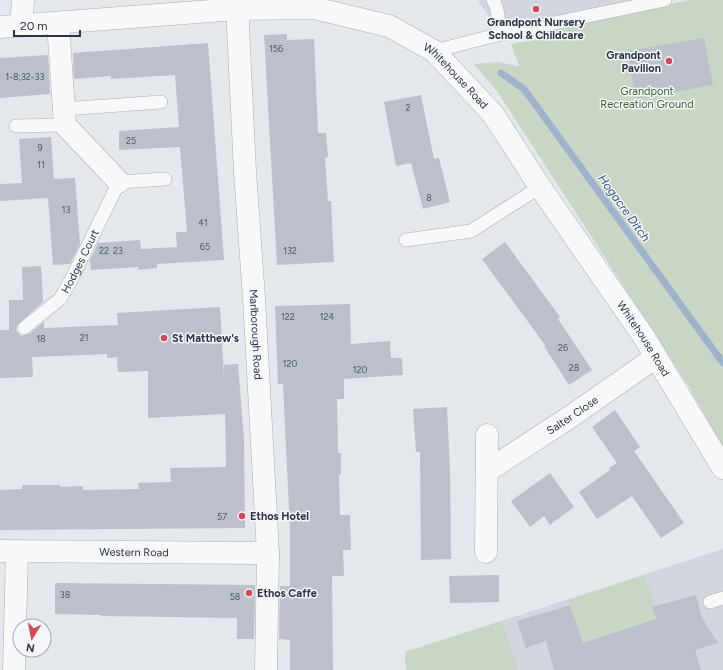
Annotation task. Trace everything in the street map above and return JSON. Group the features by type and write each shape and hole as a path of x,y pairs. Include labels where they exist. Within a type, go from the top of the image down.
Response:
{"street":[{"path":"21,26 23,0"},
{"name":"Whitehouse Road","path":"0,27 58,23 237,4 314,8 389,26 434,51 493,114 540,187 656,357 723,468"},
{"name":"Marlborough Road","path":"237,4 245,172 254,298 268,554 266,670"},
{"path":"58,23 64,117 119,182"},
{"name":"Salter Close","path":"487,471 570,417 656,357"},
{"path":"486,552 487,435"},
{"path":"8,551 14,670"},
{"name":"Western Road","path":"8,551 268,554"}],"lane":[{"path":"493,0 499,23 497,35"},
{"path":"434,51 497,35 665,0"},
{"path":"16,126 161,102"},
{"path":"119,182 165,179"},
{"name":"Hodges Court","path":"24,328 60,299 71,280 119,182"},
{"path":"406,240 471,231 540,187"},
{"path":"710,602 723,598"}],"shaded area":[{"name":"Grandpont Nursery School & Childcare","path":"478,0 635,0 506,26 490,19"},
{"path":"723,549 723,670 406,670 405,652"}],"green space":[{"name":"Grandpont Recreation Ground","path":"690,0 723,0 723,448 689,387 497,91 474,64 498,62 519,66 511,44 538,39 535,32"},
{"path":"644,575 656,606 652,607 656,619 583,643 568,600"},
{"path":"502,621 518,670 406,670 405,652"}],"building":[{"path":"287,34 287,40 314,39 318,133 326,133 328,157 325,158 328,201 331,201 334,262 277,265 264,35"},
{"name":"Grandpont Pavilion","path":"704,38 713,85 636,99 627,51"},
{"path":"208,43 224,260 157,264 157,268 138,270 138,267 91,270 89,262 98,243 140,240 141,249 177,247 176,232 187,232 180,147 119,150 119,131 179,127 175,75 111,79 111,76 74,79 73,53"},
{"path":"48,55 50,94 0,98 0,58"},
{"path":"421,95 434,159 439,158 450,202 423,209 411,163 396,166 384,102"},
{"path":"51,137 54,179 75,178 80,244 70,264 53,265 48,198 0,201 0,184 22,183 19,139"},
{"path":"505,242 560,317 558,319 592,370 569,385 544,346 545,345 482,259"},
{"path":"41,266 43,302 17,325 16,330 21,336 29,334 44,322 44,328 118,325 117,313 220,307 224,377 224,365 238,364 244,440 245,528 0,530 0,490 22,489 22,485 60,485 60,487 83,486 83,490 139,489 138,483 171,482 170,468 226,467 225,414 148,418 148,371 118,372 117,357 107,358 107,354 32,357 33,377 0,378 0,330 9,330 9,300 23,300 22,267"},
{"path":"350,304 351,344 390,341 391,358 402,358 403,375 344,379 344,399 337,399 338,453 341,453 341,474 339,474 340,515 350,515 351,550 343,550 344,576 332,576 333,670 290,670 290,640 279,639 280,586 290,586 290,530 283,384 278,384 275,306"},
{"path":"447,407 450,470 451,559 421,560 420,452 416,452 413,409"},
{"path":"615,410 640,447 634,451 684,523 661,538 632,496 597,519 579,492 610,470 609,468 617,463 592,427"},
{"path":"550,473 574,507 550,525 544,516 530,527 511,501"},
{"path":"499,575 499,602 450,603 449,576"},
{"path":"55,583 255,585 254,639 237,639 237,618 55,614"},
{"path":"696,595 702,618 718,643 695,650 701,670 554,670 546,641 526,648 517,621 570,605 583,643 656,619 652,607"}],"waterway":[{"name":"Hogacre Ditch","path":"501,73 524,89 723,363"}],"place":[{"name":"Grandpont Nursery School & Childcare","path":"536,9"},
{"name":"Grandpont Pavilion","path":"669,61"},
{"name":"St Matthew's","path":"164,338"},
{"name":"Ethos Hotel","path":"242,516"},
{"name":"Ethos Caffe","path":"249,593"}]}
